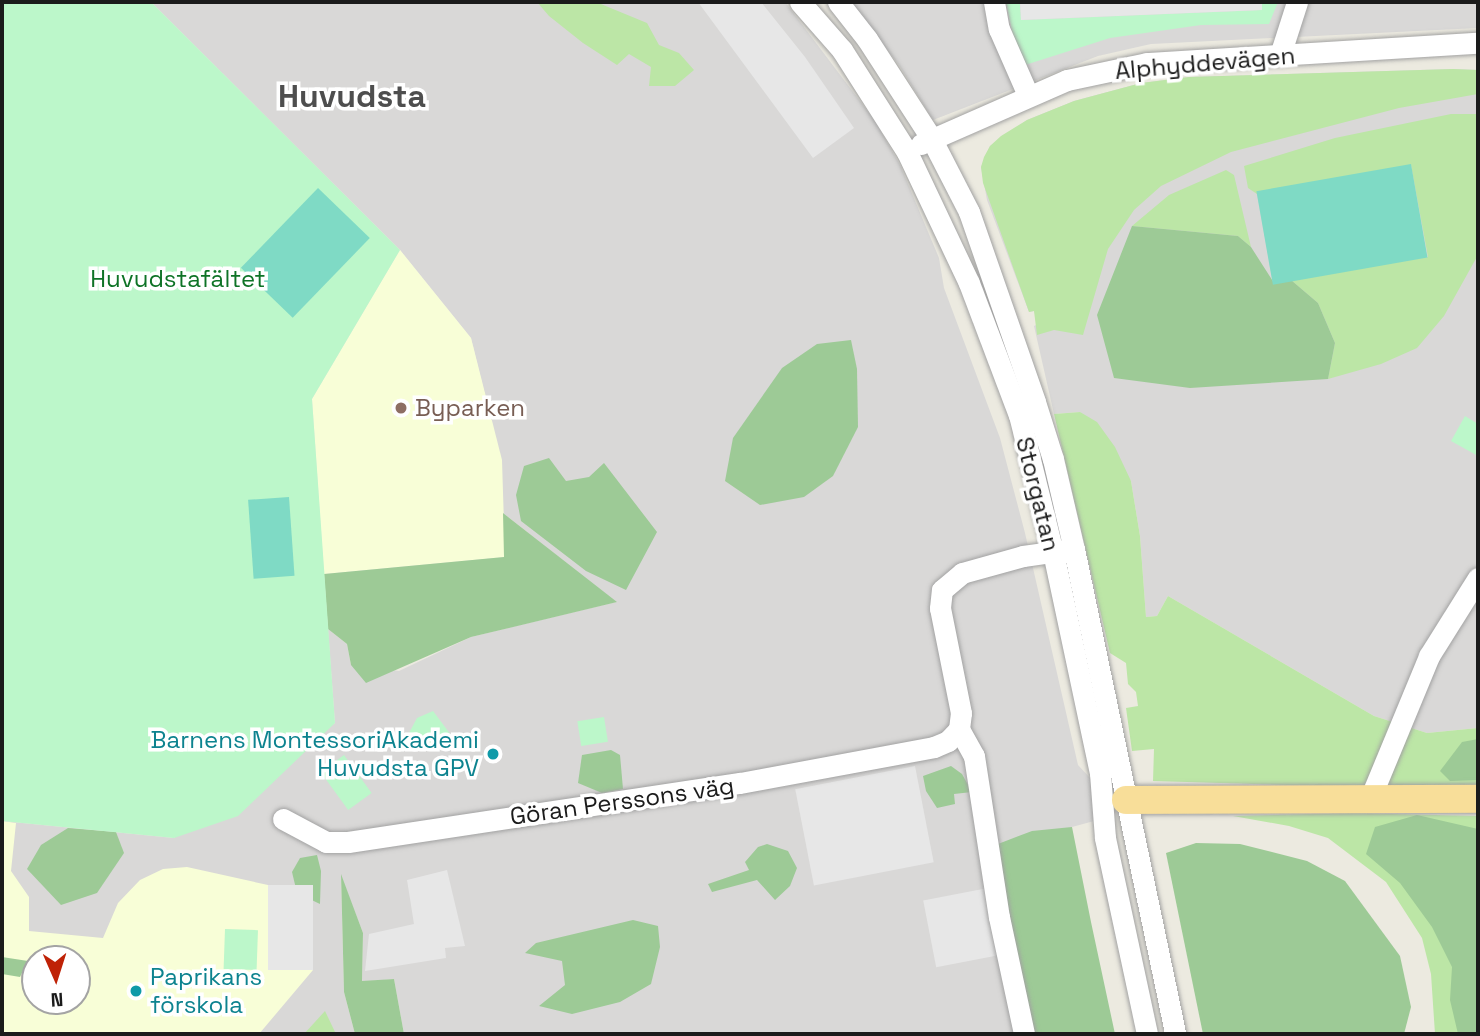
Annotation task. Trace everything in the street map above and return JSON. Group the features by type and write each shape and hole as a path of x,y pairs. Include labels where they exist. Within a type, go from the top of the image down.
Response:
{"main road":[{"path":"1126,800 1478,799"}],"street":[{"name":"Storgatan","path":"800,2 842,50 907,152 969,284 1019,415 1063,550 1126,800 1175,1034"},
{"name":"Storgatan","path":"838,2 867,39 931,138 969,212 996,281 1053,459 1063,550 1101,774 1105,838 1147,1034"},
{"path":"993,2 999,29 1028,95"},
{"path":"1280,55 1297,2"},
{"name":"Alphyddevägen","path":"907,152 931,138 1067,80 1147,63 1472,43"},
{"path":"1024,1034 999,917 974,756 959,729 961,713 940,608 942,590 962,573 1063,550"},
{"path":"1369,801 1429,656 1478,578"},
{"name":"Göran Perssons väg","path":"283,819 326,842 348,842 797,774 934,747 948,741 959,729"}],"shaded area":[{"path":"151,2 785,2 875,121 900,165 939,258 944,288 1000,438 1025,533 1078,765 1091,779 1094,821 1072,827 1033,1034 404,1034 394,979 362,982 363,933 341,876 344,992 355,1034 2,1034 2,821 174,838 335,723 328,629 347,644 351,665 399,671 471,637 616,602 503,513 501,460 471,338 400,250"},
{"path":"698,2 761,2 805,57 854,128 813,158"},
{"path":"850,2 1478,2 1478,28 1151,44 1098,56 933,120 899,65"},
{"path":"1020,2 1262,2 1262,10 1021,20"},
{"path":"1478,70 1478,728 1427,733 1374,716 1168,596 1157,616 1146,617 1140,536 1131,481 1080,412 1054,414 1034,326 1038,324 1034,311 1029,312 987,200 981,167 990,146 1027,120 1074,101 1141,83 1189,77"},
{"path":"1411,164 1427,258 1273,285 1256,191"},
{"path":"318,188 370,238 293,318 241,268"},
{"path":"1132,226 1238,236 1251,247 1274,283 1291,280 1318,303 1335,343 1328,379 1190,388 1114,378 1097,315"},
{"name":"Byparken","path":"400,250 471,338 502,460 505,557 324,574 312,399"},
{"path":"851,340 857,369 858,427 833,476 804,497 760,505 725,481 733,438 782,368 817,344"},
{"path":"549,458 566,481 589,477 604,463 657,532 626,590 586,571 521,521 516,495 524,466"},
{"path":"289,497 295,576 254,579 248,500"},
{"path":"503,513 617,602 471,637 366,683 351,665 347,644 328,629 324,574 504,557"},
{"path":"1478,739 1478,780 1450,781 1440,771 1462,742"},
{"path":"611,750 620,755 623,789 602,793 578,783 582,755"},
{"path":"915,766 934,862 814,885 795,789"},
{"path":"951,766 962,774 972,792 954,794 955,804 937,808 926,791 923,776"},
{"path":"1417,815 1478,829 1478,1034 1458,1034 1450,1000 1452,967 1432,927 1400,883 1366,854 1375,827"},
{"path":"2,821 16,823 11,871 29,897 29,931 103,938 118,903 140,880 163,869 187,867 268,885 268,970 313,970 259,1034 2,1034"},
{"path":"1072,827 1115,1034 1033,1034 1019,971 998,844 1032,831"},
{"path":"68,828 116,832 124,853 97,893 61,905 27,869 41,845"},
{"path":"1196,843 1240,844 1307,861 1345,881 1400,956 1411,1007 1404,1034 1203,1034 1166,853"},
{"path":"767,844 788,851 797,868 790,886 775,900 757,880 712,892 708,884 749,870 745,862 758,847"},
{"path":"317,855 321,871 320,904 297,893 292,872 300,858"},
{"path":"447,870 465,946 445,948 446,958 365,971 369,934 414,924 407,880"},
{"path":"341,874 363,933 362,981 394,979 404,1034 355,1034 344,992"},
{"path":"268,885 313,885 313,970 268,970"},
{"path":"988,888 1001,955 936,967 923,901"},
{"path":"633,920 658,926 660,947 651,984 620,1002 572,1014 539,1006 565,985 562,961 525,953 536,943"},
{"path":"2,957 21,960 20,977 2,974"}],"green space":[{"name":"Huvudstafältet","path":"2,2 151,2 400,250 312,399 335,723 238,816 174,838 2,821"},
{"path":"537,2 596,2 647,23 659,45 679,53 694,70 675,86 649,86 651,67 629,54 617,65 583,43 549,16"},
{"path":"1006,2 1020,2 1021,20 1262,10 1262,2 1278,2 1269,24 1201,25 1110,38 1025,65 1014,40"},
{"path":"1478,70 1478,94 1399,108 1231,152 1161,186 1134,210 1108,249 1083,335 1054,330 1037,335 1034,311 1029,312 983,183 981,167 984,157 990,146 1001,136 1027,120 1074,101 1141,83 1189,77"},
{"path":"1451,114 1478,114 1478,255 1444,316 1417,348 1381,364 1328,379 1335,343 1318,303 1291,280 1428,257 1411,165 1257,194 1248,188 1244,166 1335,138"},
{"path":"1226,170 1234,175 1251,247 1238,236 1132,226 1169,195"},
{"path":"1080,412 1097,422 1115,447 1131,481 1140,536 1146,617 1157,616 1168,596 1374,716 1427,733 1478,728 1478,785 1422,789 1153,781 1154,749 1132,751 1126,708 1138,706 1136,692 1128,684 1126,663 1110,653 1054,414"},
{"path":"1465,416 1478,424 1478,456 1451,441"},
{"path":"433,711 451,735 422,748 409,733 417,718"},
{"path":"604,717 608,742 581,746 577,721"},
{"path":"344,755 372,793 348,810 321,772"},
{"path":"1350,813 1478,816 1478,1034 1435,1034 1431,974 1422,938 1386,882 1328,838 1289,826 1233,816"},
{"path":"225,929 258,930 257,970 224,969"},
{"path":"325,1011 336,1034 304,1034"}],"place":[{"name":"Byparken","path":"401,408"},
{"name":"Barnens MontessoriAkademi Huvudsta GPV","path":"493,754"},
{"name":"Paprikans förskola","path":"136,991"}],"district":[{"name":"Huvudsta","path":"352,96"}]}
